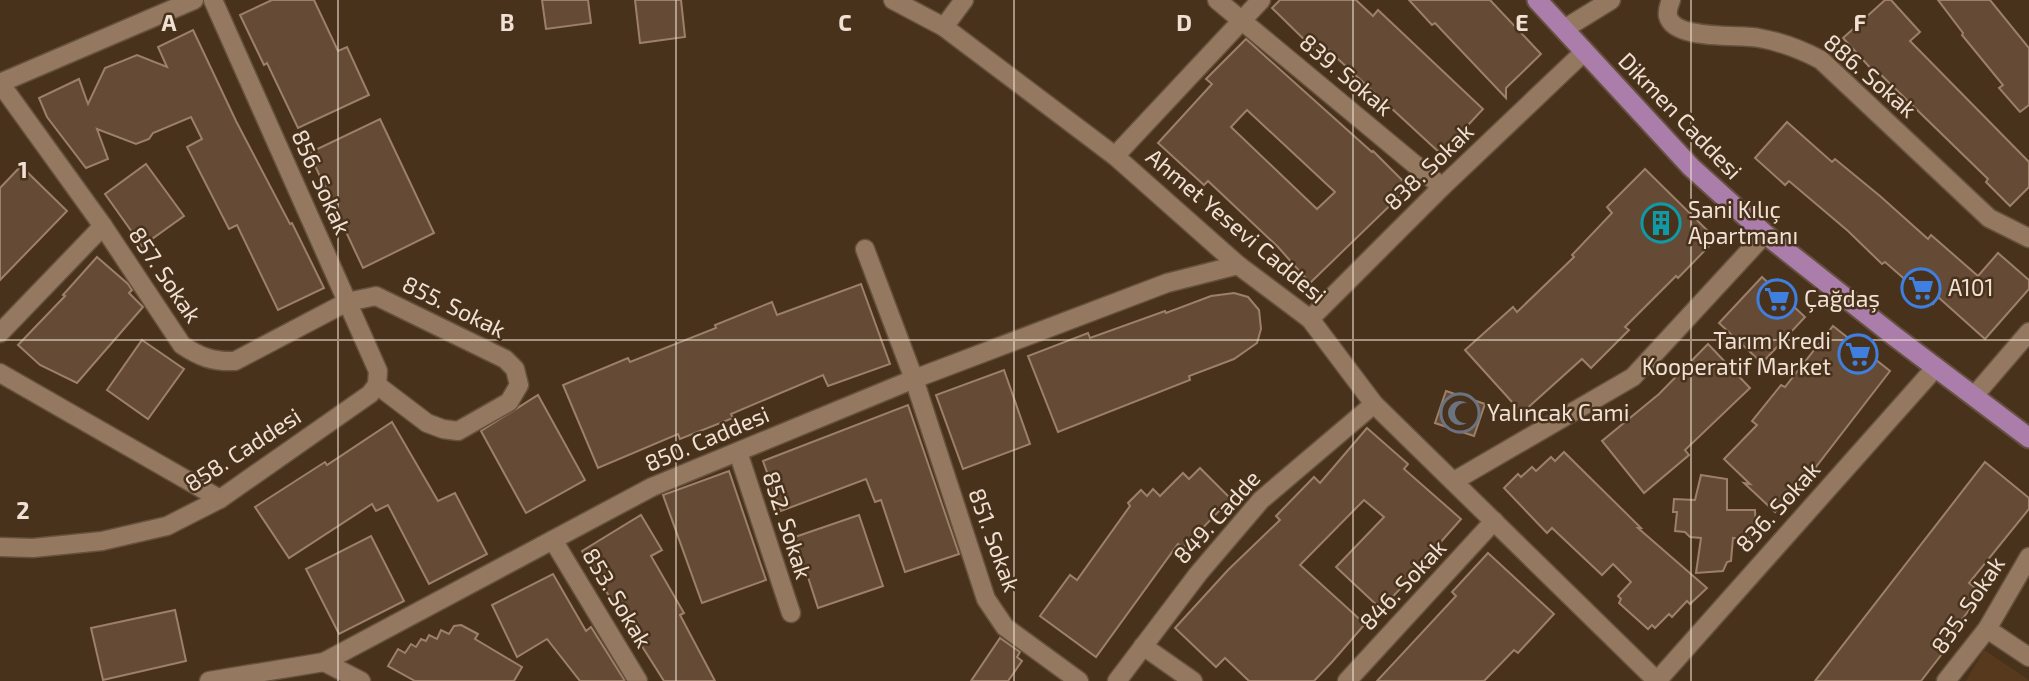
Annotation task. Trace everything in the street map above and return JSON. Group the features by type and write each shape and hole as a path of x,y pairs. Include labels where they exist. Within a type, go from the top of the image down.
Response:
{"main road":[{"name":"Dikmen Caddesi","path":"1537,0 1691,167 1765,234 2029,438"}],"street":[{"path":"0,83 194,0"},
{"name":"856. Sokak","path":"213,0 378,371 377,385"},
{"name":"Ahmet Yesevi Caddesi","path":"893,0 944,27 1115,156 1238,265 1310,319 1374,404 1657,681"},
{"path":"944,27 964,0"},
{"name":"839. Sokak","path":"1217,0 1442,187"},
{"path":"1115,156 1261,0"},
{"path":"1564,29 1611,0"},
{"name":"886. Sokak","path":"1671,0 1668,18 1678,27 1709,35 1756,37 1792,45 1821,60 1989,218 2029,238"},
{"name":"838. Sokak","path":"1310,319 1442,187 1584,52"},
{"name":"857. Sokak","path":"0,83 103,226 182,345 198,356 217,361 235,361 347,302"},
{"path":"0,333 103,226"},
{"path":"1454,481 1633,377 1765,234"},
{"path":"865,249 914,379"},
{"name":"850. Caddesi","path":"209,681 324,662 652,488 914,379 1167,283 1238,265"},
{"name":"855. Sokak","path":"347,302 376,296 505,359 515,369 519,385 509,402 458,431 427,423 377,385"},
{"path":"1974,396 2029,332"},
{"name":"836. Sokak","path":"1657,681 1936,367"},
{"path":"0,373 220,499"},
{"name":"851. Sokak","path":"914,379 986,599 1005,627 1079,681"},
{"name":"858. Caddesi","path":"0,547 33,548 103,541 167,526 220,499 370,394 377,385"},
{"name":"849. Cadde","path":"1117,681 1198,574 1261,500 1374,404"},
{"name":"852. Sokak","path":"738,452 790,613"},
{"name":"846. Sokak","path":"1347,681 1494,522"},
{"name":"853. Sokak","path":"554,540 638,681"},
{"name":"835. Sokak","path":"1946,681 1987,629 2029,556"},
{"path":"1987,629 2029,657"},
{"path":"1143,646 1193,681"},
{"path":"324,662 361,681"}],"shaded area":[{"path":"1984,650 2029,680 2029,681 1966,681"}],"building":[{"path":"272,0 314,0 338,51 347,47 369,95 298,128 267,63 264,65 240,15"},
{"path":"542,0 588,0 591,23 546,29"},
{"path":"635,0 681,0 685,37 640,43"},
{"path":"1280,0 1356,0 1373,16 1378,10 1483,109 1441,154 1325,47 1319,54 1272,8"},
{"path":"1409,0 1490,0 1541,54 1506,88 1506,98 1435,23 1432,25"},
{"path":"1885,0 1891,0 1920,32 1910,41 2029,162 2029,187 2010,206 1986,182 1988,179 1877,71 1875,73 1843,38"},
{"path":"1938,0 1990,0 2029,48 2029,105 2020,112 1999,88 2003,85 1962,35"},
{"path":"193,30 236,121 324,288 278,310 237,225 229,229 187,147 202,139 191,117 153,133 149,139 136,144 97,129 108,159 86,168 47,117 39,98 79,79 88,104 105,68 137,55 167,67 158,47"},
{"path":"1246,39 1373,151 1409,187 1310,283 1278,247 1208,181 1204,185 1158,143 1212,84 1206,79","holes":["1247,110 1335,192 1317,209 1231,127"]},
{"path":"380,119 434,233 363,268 309,153"},
{"path":"1787,122 1832,162 1835,159 1928,239 1931,235 1978,276 1998,253 2029,280 2029,289 1985,339 1938,297 1933,304 1885,262 1882,264 1789,181 1785,185 1755,158"},
{"path":"146,164 184,216 142,246 105,194"},
{"path":"21,166 67,211 0,280 0,188"},
{"path":"1645,169 1716,239 1625,327 1629,330 1591,368 1582,359 1522,413 1465,350 1513,307 1517,312 1574,257 1572,255 1612,213 1607,207"},
{"path":"97,257 128,284 132,290 129,293 143,307 77,383 40,365 18,345 65,296 63,295"},
{"path":"1762,277 1805,317 1762,363 1719,323"},
{"path":"861,284 890,364 828,386 823,375 731,414 733,418 680,439 678,434 598,468 563,385 628,358 630,362 716,328 715,325 772,302 777,315"},
{"path":"1234,293 1248,297 1259,310 1261,329 1257,343 1234,359 1189,376 1190,380 1058,432 1028,356 1088,333 1090,338 1211,296"},
{"path":"1833,326 1890,371 1805,481 1775,512 1744,483 1750,484 1724,459 1757,425 1752,421 1781,385 1785,387"},
{"path":"142,340 184,369 148,419 107,390"},
{"path":"1708,344 1750,388 1685,450 1689,455 1644,493 1602,441 1659,394"},
{"path":"1004,370 1030,444 963,469 936,395"},
{"name":"Yalıncak Cami","path":"1446,391 1485,404 1474,436 1435,423"},
{"path":"538,395 585,480 526,513 481,431"},
{"path":"908,405 959,554 905,572 881,500 875,502 866,479 781,511 763,461"},
{"path":"392,422 438,501 455,493 487,554 429,584 388,505 376,511 372,504 289,558 255,507 325,462 327,465"},
{"path":"1367,428 1408,464 1404,469 1461,519 1381,609 1336,567 1384,517 1364,500 1300,565 1365,624 1332,662 1314,681 1249,681 1225,658 1216,667 1175,628 1228,570 1280,520 1276,516 1314,477 1320,483"},
{"path":"1564,452 1641,528 1638,528 1707,588 1690,604 1687,601 1672,617 1669,614 1655,628 1652,625 1648,629 1619,603 1621,599 1618,596 1631,582 1613,564 1602,575 1552,528 1547,533 1504,488 1518,474 1521,477 1532,467 1536,471 1551,457 1555,461"},
{"path":"1985,462 2029,498 2029,509 1969,583 1982,593 1941,647 1945,650 1921,681 1815,681"},
{"path":"1200,468 1231,499 1183,548 1178,544 1096,657 1040,616 1070,575 1077,580 1130,506 1128,503 1141,490 1147,496 1153,489 1160,496 1183,473 1189,479"},
{"path":"729,471 766,580 702,603 663,495"},
{"path":"1701,475 1727,479 1727,510 1755,510 1756,531 1748,540 1733,538 1731,561 1727,562 1723,571 1696,573 1701,538 1675,531 1677,512 1673,512 1674,499 1695,500"},
{"path":"641,515 662,550 651,556 684,613 680,615 715,681 664,681 638,640 636,641 582,551"},
{"path":"859,515 883,586 818,608 795,537"},
{"path":"371,536 404,601 339,634 306,569"},
{"path":"1488,553 1554,614 1518,653 1514,650 1484,681 1377,681 1456,596 1452,592"},
{"path":"553,574 586,631 591,627 625,681 580,681 547,639 517,657 492,605"},
{"path":"175,610 186,661 103,680 91,628"},
{"path":"461,625 478,634 475,639 522,667 514,681 415,681 388,666 398,649 405,653 411,644 416,647 421,639 426,641 429,635 437,639 441,630 449,634 454,626"},
{"path":"1000,638 1020,652 1017,657 1022,661 1008,681 971,681"}],"place":[{"name":"Sani Kılıç Apartmanı","path":"1661,223"},
{"name":"A101","path":"1921,288"},
{"name":"Çağdaş","path":"1777,299"},
{"name":"Tarım Kredi Kooperatif Market","path":"1858,354"},
{"name":"Yalıncak Cami","path":"1460,413"}]}
